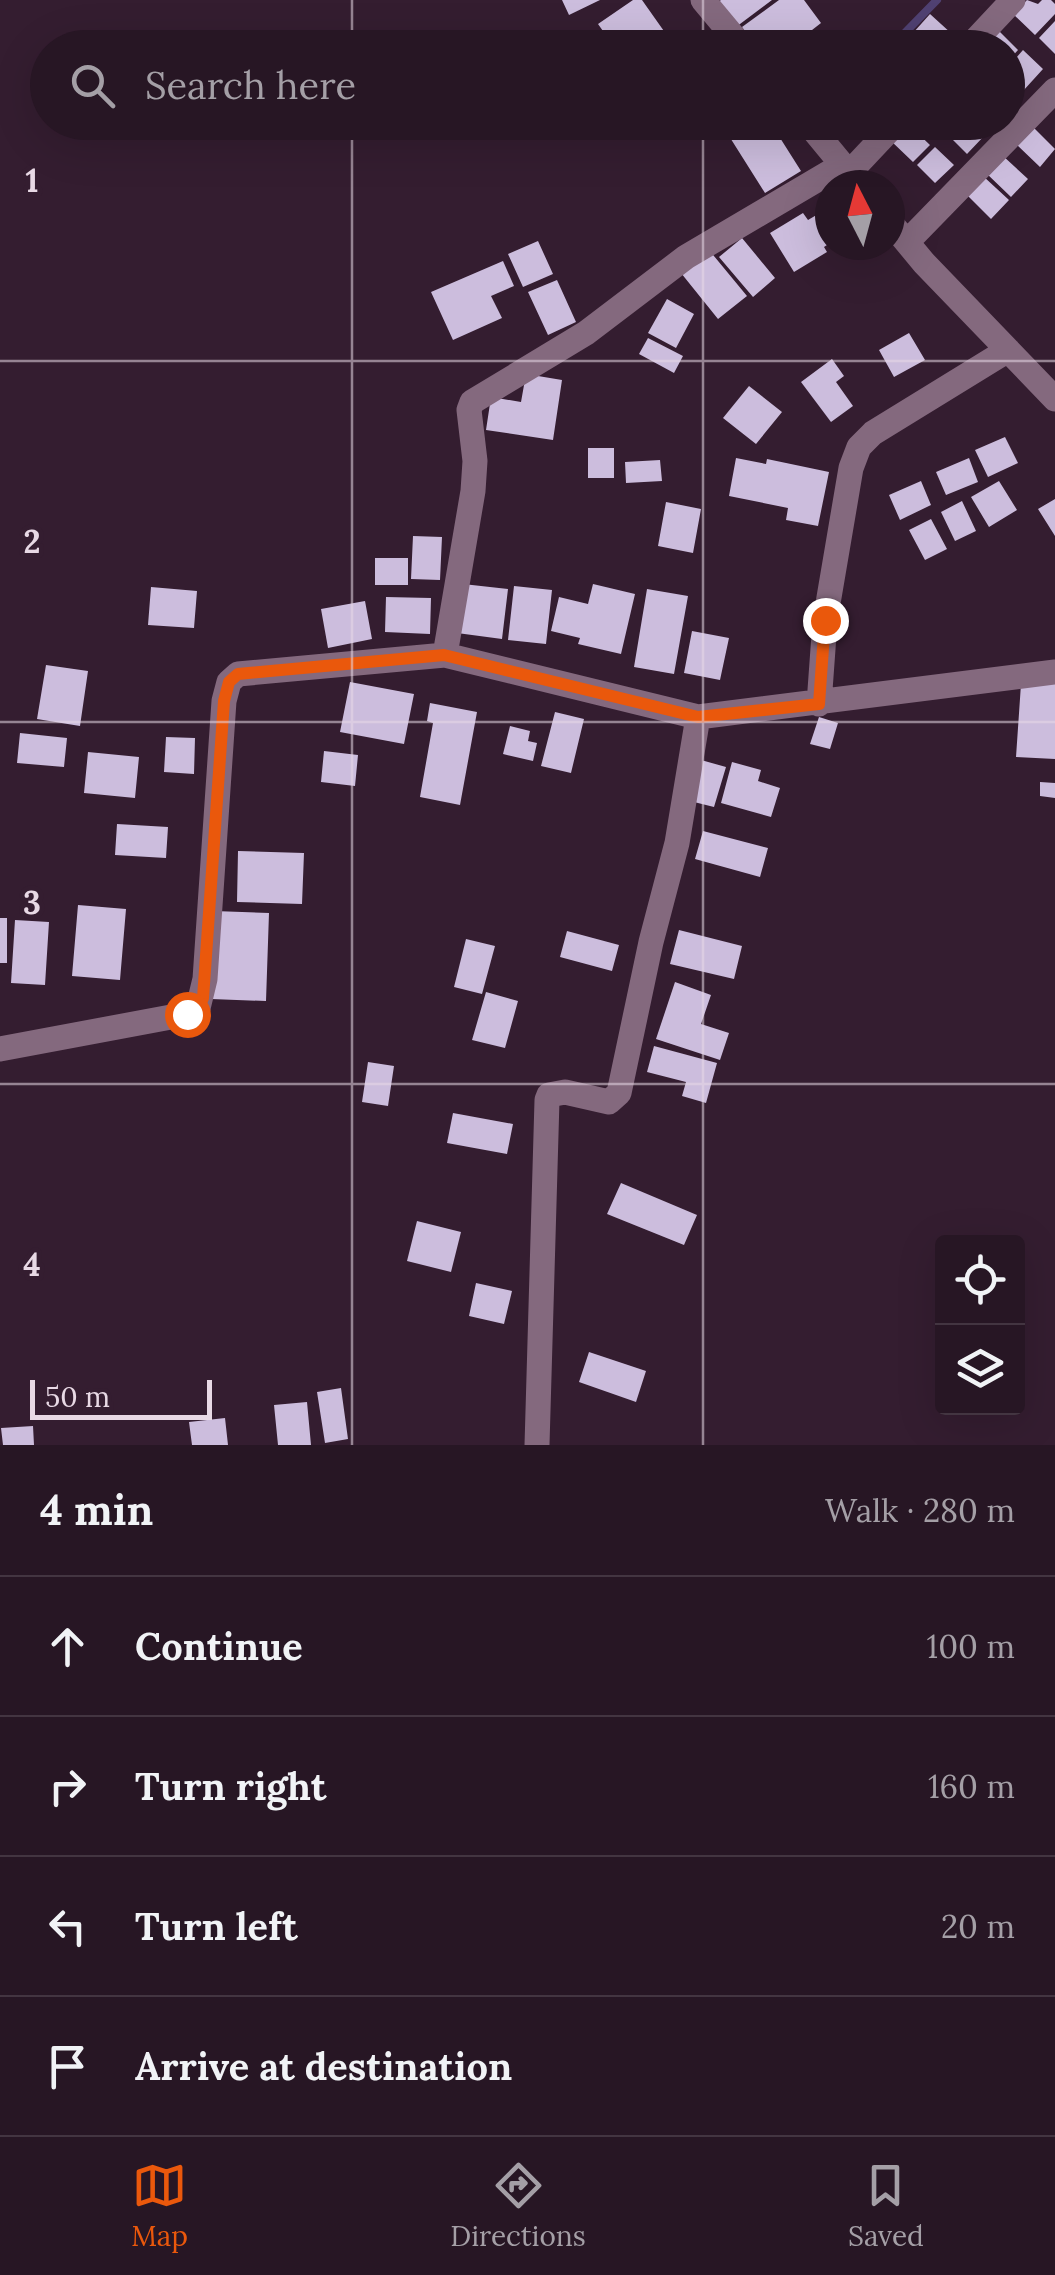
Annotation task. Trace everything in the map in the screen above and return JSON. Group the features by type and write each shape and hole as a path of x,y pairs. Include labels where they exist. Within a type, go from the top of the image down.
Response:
{"street":[{"path":"704,0 729,30"},
{"path":"985,30 1013,0"},
{"path":"1025,121 1055,90"},
{"path":"821,140 846,170"},
{"path":"854,170 881,140"},
{"path":"907,242 1006,140"},
{"path":"444,655 472,491 472,402 586,334 686,257 815,192"},
{"path":"905,240 1055,399"},
{"path":"819,704 825,620 850,468 860,447 873,433 1008,350"},
{"path":"0,1049 187,1014 198,1008 205,979 224,701 229,682 238,674 444,655 698,717 1055,672"},
{"path":"537,1445 547,1100 549,1095 565,1092 609,1102 619,1093 677,843 698,717"}],"building":[{"path":"562,0 600,0 569,15"},
{"path":"633,0 642,0 663,30 602,30 598,24"},
{"path":"772,0 736,27 718,2"},
{"path":"779,0 804,0 821,23 812,30 742,27"},
{"path":"1027,0 1038,4 1051,0 1055,4 1055,14 1035,35 1013,14"},
{"path":"930,14 948,30 916,30"},
{"path":"1055,21 1055,54 1039,38"},
{"path":"1025,52 1043,69 1025,89"},
{"path":"1032,126 1055,149 1040,167 1015,143 1025,140 1025,133"},
{"path":"732,140 781,140 801,171 765,193"},
{"path":"890,140 925,140 930,145 913,162"},
{"path":"953,140 980,140 967,154"},
{"path":"935,147 954,165 935,183 917,165"},
{"path":"1002,155 1028,179 1011,197 985,172"},
{"path":"983,176 1009,200 991,219 966,194"},
{"path":"803,213 808,220 815,216 815,259 794,272 770,233"},
{"path":"742,238 775,278 753,297 719,257"},
{"path":"538,241 553,274 523,287 508,254"},
{"path":"709,250 747,296 718,319 681,273"},
{"path":"503,261 514,286 491,296 502,318 453,340 431,292"},
{"path":"557,280 576,322 548,335 528,292"},
{"path":"667,299 694,314 676,348 648,333"},
{"path":"909,333 925,360 894,377 879,350"},
{"path":"648,338 683,356 674,373 639,354"},
{"path":"832,359 844,376 836,382 853,406 831,422 801,382"},
{"path":"526,374 562,380 553,440 486,430 491,397 521,402"},
{"path":"749,386 782,412 756,444 723,418"},
{"path":"1005,437 1018,463 988,477 975,450"},
{"path":"588,448 614,448 614,478 588,478"},
{"path":"736,458 766,464 767,459 829,472 818,526 786,520 788,508 729,496"},
{"path":"969,458 978,482 946,495 936,472"},
{"path":"660,460 662,481 626,483 625,462"},
{"path":"921,481 931,505 900,520 889,495"},
{"path":"999,481 1017,510 989,527 971,497"},
{"path":"1055,499 1055,536 1038,509"},
{"path":"962,501 976,531 955,541 941,512"},
{"path":"666,502 701,509 693,553 658,546"},
{"path":"931,519 947,549 925,560 909,530"},
{"path":"413,536 442,537 440,580 411,579"},
{"path":"375,558 408,558 408,585 375,585"},
{"path":"463,584 508,589 502,639 457,633"},
{"path":"593,584 635,594 621,654 578,644 580,638 551,631 559,597 588,604"},
{"path":"514,586 552,590 546,644 508,640"},
{"path":"151,587 197,591 194,628 148,625"},
{"path":"647,589 688,596 674,674 634,667"},
{"path":"386,597 431,598 430,634 385,632"},
{"path":"365,601 372,639 328,648 321,609"},
{"path":"692,631 729,638 720,680 684,673"},
{"path":"46,665 88,671 80,726 37,719"},
{"path":"1055,676 1055,759 1016,757 1021,684"},
{"path":"350,682 414,694 404,744 340,732"},
{"path":"430,703 477,712 460,805 420,797 433,723 427,721"},
{"path":"555,712 584,719 571,773 541,766"},
{"path":"819,717 838,723 830,749 810,744"},
{"path":"510,726 530,731 528,741 537,743 533,761 503,754"},
{"path":"20,733 67,738 64,767 17,763"},
{"path":"166,737 195,738 194,774 164,772"},
{"path":"324,751 358,755 355,786 321,782"},
{"path":"88,752 139,757 135,798 84,793"},
{"path":"701,760 726,767 714,807 690,801"},
{"path":"732,762 761,770 758,781 780,788 771,817 721,803"},
{"path":"1040,782 1055,783 1055,798 1040,796"},
{"path":"117,824 168,827 166,858 115,855"},
{"path":"703,831 768,848 760,877 695,859"},
{"path":"238,851 304,853 302,904 237,902"},
{"path":"78,905 126,909 120,980 72,976"},
{"path":"214,911 269,913 266,1001 211,999"},
{"path":"0,918 7,918 7,963 0,963"},
{"path":"15,920 49,922 45,985 11,983"},
{"path":"679,930 742,946 734,979 670,964"},
{"path":"567,931 619,945 612,971 560,957"},
{"path":"466,939 495,946 482,994 454,987"},
{"path":"675,982 711,995 701,1024 729,1033 720,1060 656,1039"},
{"path":"486,992 518,1001 505,1048 472,1040"},
{"path":"654,1046 717,1063 706,1103 682,1096 686,1082 647,1072"},
{"path":"368,1062 394,1066 388,1106 362,1102"},
{"path":"453,1113 513,1124 507,1154 447,1143"},
{"path":"621,1183 697,1215 684,1245 607,1214"},
{"path":"417,1221 461,1232 451,1272 407,1261"},
{"path":"476,1283 512,1291 504,1324 469,1316"},
{"path":"589,1352 646,1371 636,1402 579,1382"},
{"path":"341,1388 348,1439 325,1443 317,1392"},
{"path":"307,1402 311,1445 278,1445 274,1405"},
{"path":"225,1418 228,1445 192,1445 189,1422"},
{"path":"33,1426 34,1445 3,1445 1,1428"}],"waterway":[{"path":"908,30 937,0"}],"route":[{"path":"187,1014 198,1008 203,998 224,701 229,682 238,674 444,655 698,717 819,704 825,620"}]}
